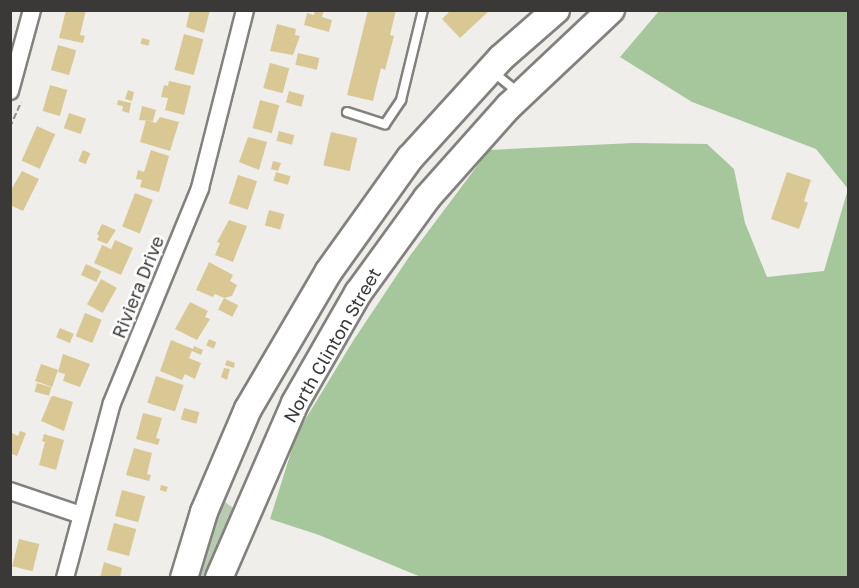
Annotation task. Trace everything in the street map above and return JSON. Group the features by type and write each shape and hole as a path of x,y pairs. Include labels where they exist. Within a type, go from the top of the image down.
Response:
{"main road":[{"name":"North Clinton Street","path":"184,578 204,512 248,409 329,271 410,158 491,69 556,10"},
{"name":"North Clinton Street","path":"219,578 295,403 358,293 427,198 521,94 611,10"}],"street":[{"path":"10,91 32,10"},
{"name":"Riviera Drive","path":"65,578 112,403 200,188 245,10"},
{"path":"10,491 81,515"}],"lane":[{"path":"347,112 385,124 401,100 423,10"},
{"path":"491,69 521,94"}],"green space":[{"path":"659,11 848,11 848,189 816,149 692,102 620,57"},
{"path":"633,143 707,144 734,169 745,223 767,277 824,271 848,189 848,577 421,577 319,535 270,519 297,433 353,341 409,257 489,150"},
{"path":"225,502 233,508 234,513 211,577 194,578 220,503"}],"building":[{"path":"66,10 86,10 80,35 85,36 83,43 59,38"},
{"path":"190,10 210,10 204,33 186,27"},
{"path":"315,10 324,10 322,17 332,20 329,32 304,25 307,13 314,15"},
{"path":"368,10 396,10 390,35 394,36 385,70 381,68 373,101 347,95"},
{"path":"451,10 490,10 460,38 442,19"},
{"path":"277,24 296,29 295,35 300,36 293,55 270,51"},
{"path":"184,34 203,39 194,75 174,70"},
{"path":"142,38 150,40 148,46 141,44"},
{"path":"58,45 76,50 69,75 51,70"},
{"path":"298,53 319,58 317,70 295,65"},
{"path":"270,63 289,68 283,93 263,88"},
{"path":"169,81 191,86 184,115 165,110 168,98 161,97 164,85 168,86"},
{"path":"50,85 67,90 60,116 43,111"},
{"path":"128,90 134,92 132,101 125,99"},
{"path":"289,91 304,95 301,107 286,103"},
{"path":"118,100 131,103 129,113 122,111 123,106 117,105"},
{"path":"260,100 279,105 272,133 252,128"},
{"path":"142,106 156,110 153,121 139,120"},
{"path":"69,113 86,119 81,134 64,128"},
{"path":"160,117 179,122 170,151 140,142 146,120 156,123"},
{"path":"37,126 55,134 40,169 22,161"},
{"path":"279,131 294,135 292,145 276,141"},
{"path":"331,132 357,138 350,171 323,165"},
{"path":"248,137 267,142 259,170 239,162"},
{"path":"83,150 90,153 86,164 78,161"},
{"path":"151,150 169,156 159,192 140,187 142,180 136,179 138,170 144,172"},
{"path":"273,161 281,163 278,171 271,169"},
{"path":"22,171 39,179 23,211 10,205 10,192"},
{"path":"276,172 290,176 288,185 274,181"},
{"path":"787,172 811,180 804,201 808,203 799,229 771,219"},
{"path":"238,175 257,181 248,210 229,204"},
{"path":"135,193 153,200 140,233 122,227"},
{"path":"269,210 284,214 280,230 265,225"},
{"path":"229,220 247,226 233,262 215,255 220,243 217,242"},
{"path":"102,224 116,230 107,244 97,240"},
{"path":"115,240 133,248 121,275 94,263 102,245 111,249"},
{"path":"209,262 233,275 230,281 237,285 232,296 224,298 215,294 213,297 196,290"},
{"path":"86,264 101,271 96,282 81,275"},
{"path":"101,279 117,288 103,313 87,304"},
{"path":"224,298 238,305 232,317 218,310"},
{"path":"190,302 208,311 205,317 210,319 197,340 175,329"},
{"path":"85,313 102,320 92,343 76,336"},
{"path":"60,328 74,334 70,343 56,337"},
{"path":"209,339 216,342 214,349 206,345"},
{"path":"171,340 193,349 194,346 203,350 201,355 192,351 189,358 201,363 195,379 185,374 182,380 160,371"},
{"path":"63,354 90,364 80,387 63,381 65,374 58,372"},
{"path":"227,360 235,363 234,368 225,365"},
{"path":"41,364 58,370 52,387 35,381"},
{"path":"224,368 230,369 227,380 221,377"},
{"path":"156,376 184,385 175,412 147,403"},
{"path":"37,383 51,387 49,396 35,392"},
{"path":"51,397 73,402 64,431 41,421"},
{"path":"184,408 199,412 196,424 181,420"},
{"path":"143,413 162,418 156,438 160,439 158,445 136,439"},
{"path":"20,431 26,433 17,456 10,453 10,432 18,436"},
{"path":"44,434 64,440 56,470 39,465 45,442 42,441"},
{"path":"134,448 152,453 147,474 151,475 149,481 126,475"},
{"path":"161,485 168,487 166,492 160,490"},
{"path":"122,490 145,496 138,522 115,516"},
{"path":"114,523 136,529 129,556 107,550"},
{"path":"19,539 39,544 33,571 12,566"},
{"path":"104,562 122,568 120,578 100,578"}]}
